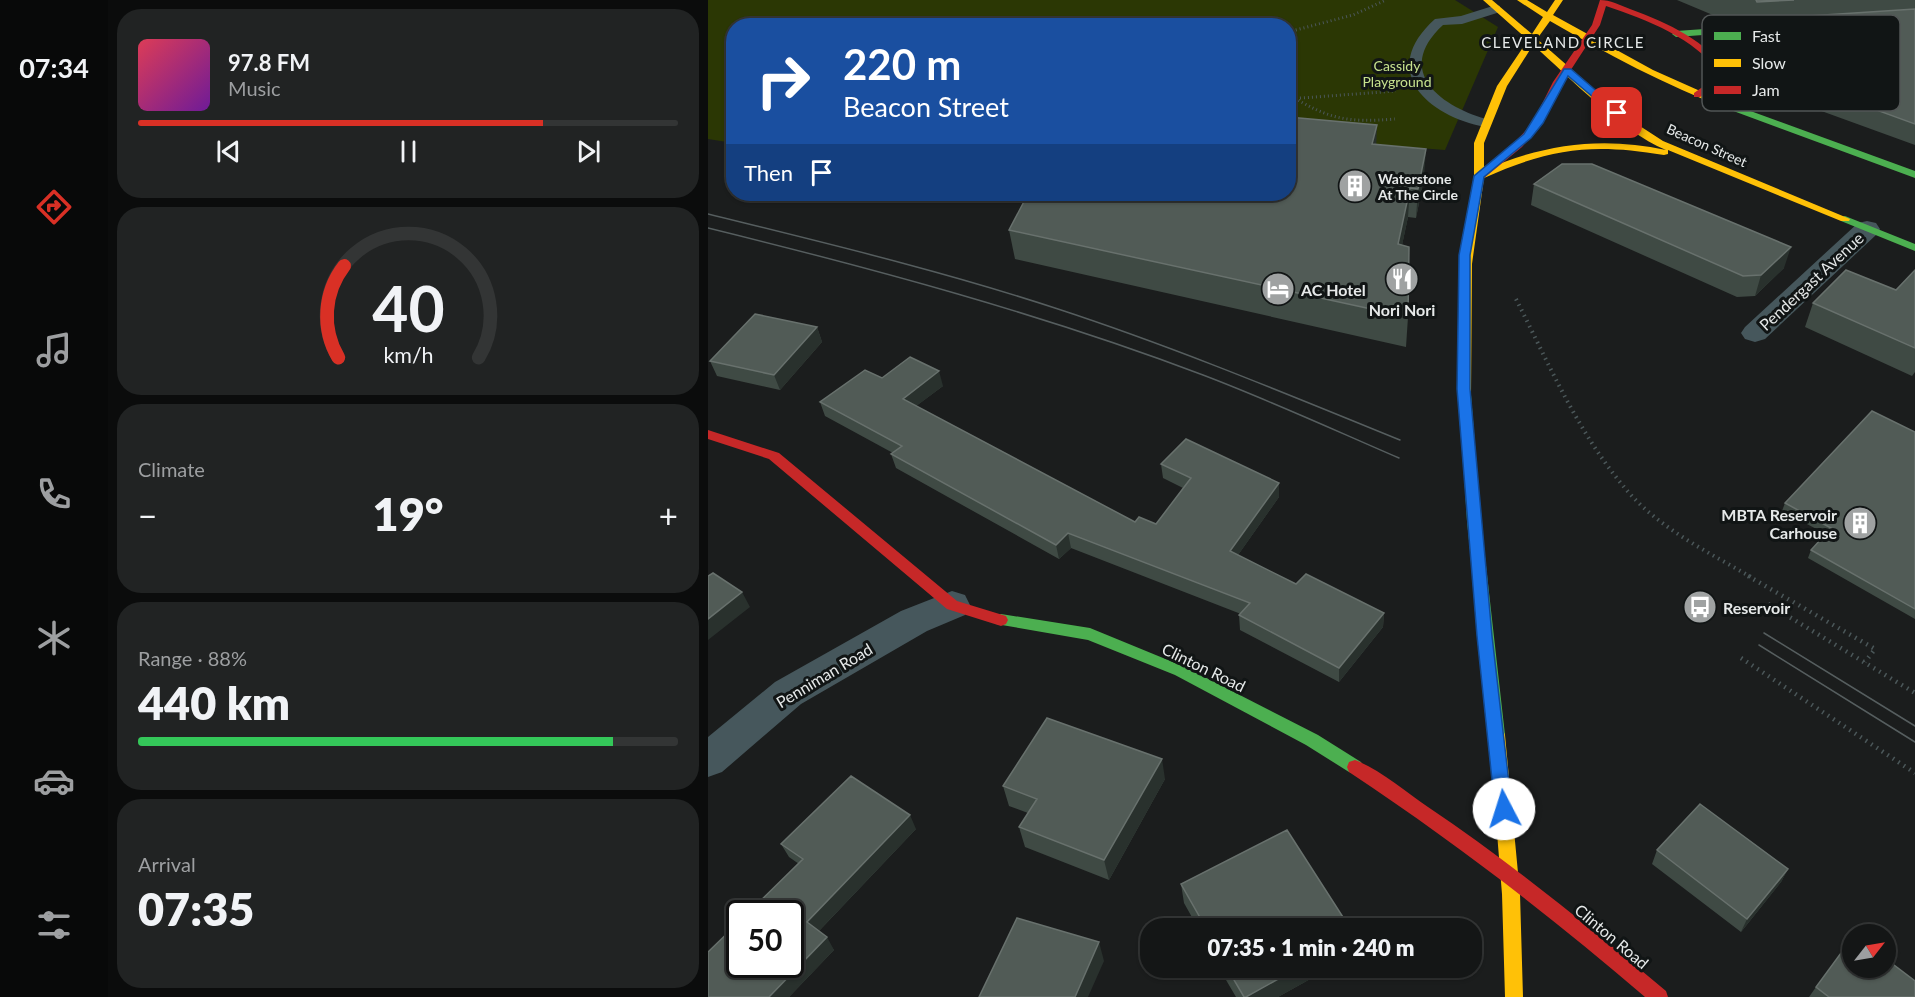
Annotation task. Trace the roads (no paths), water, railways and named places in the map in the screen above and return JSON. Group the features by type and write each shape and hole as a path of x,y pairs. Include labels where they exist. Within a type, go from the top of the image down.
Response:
{"main road":[{"path":"1521,0 1587,38 1702,97"},
{"path":"1514,997 1510,878 1484,636 1463,389 1465,255 1479,176 1478,146 1485,123 1492,106 1559,0"},
{"path":"1479,176 1527,136 1538,123 1552,93 1587,38 1604,1 1643,17 1702,50"},
{"name":"Beacon Street","path":"1492,4 1532,41 1641,132 1698,161 1915,248"},
{"path":"1676,34 1702,32"},
{"path":"1697,95 1702,92"},
{"path":"1741,111 1915,175"},
{"path":"1479,176 1525,156 1593,145 1642,148 1698,161"},
{"name":"Clinton Road","path":"708,435 723,437 774,456 831,501 952,605 993,619 1090,633 1180,671 1312,740 1428,814 1510,878 1572,922 1659,997"}],"street":[{"name":"Pendergast Avenue","path":"1755,333 1867,229"},
{"name":"Penniman Road","path":"708,760 788,693 914,621 952,605"}],"lane":[{"path":"1485,123 1453,116 1437,105 1424,87 1416,66 1416,55 1419,44 1437,23 1462,20 1492,4"}],"tram line":[{"path":"708,214 928,270 1058,309 1187,355 1400,440"},
{"path":"708,228 896,276 1081,332 1228,385 1399,458"},
{"path":"1764,633 1915,726"},
{"path":"1759,645 1915,742"}],"place":[{"name":"Waterstone At The Circle","path":"1355,186"},
{"name":"Nori Nori","path":"1402,279"},
{"name":"AC Hotel","path":"1278,289"},
{"name":"MBTA Reservoir Carhouse","path":"1860,523"},
{"name":"Reservoir","path":"1700,607"}],"district":[{"name":"CLEVELAND CIRCLE","path":"1563,42"}],"park label":[{"name":"Cassidy Playground","path":"1397,74"}]}
